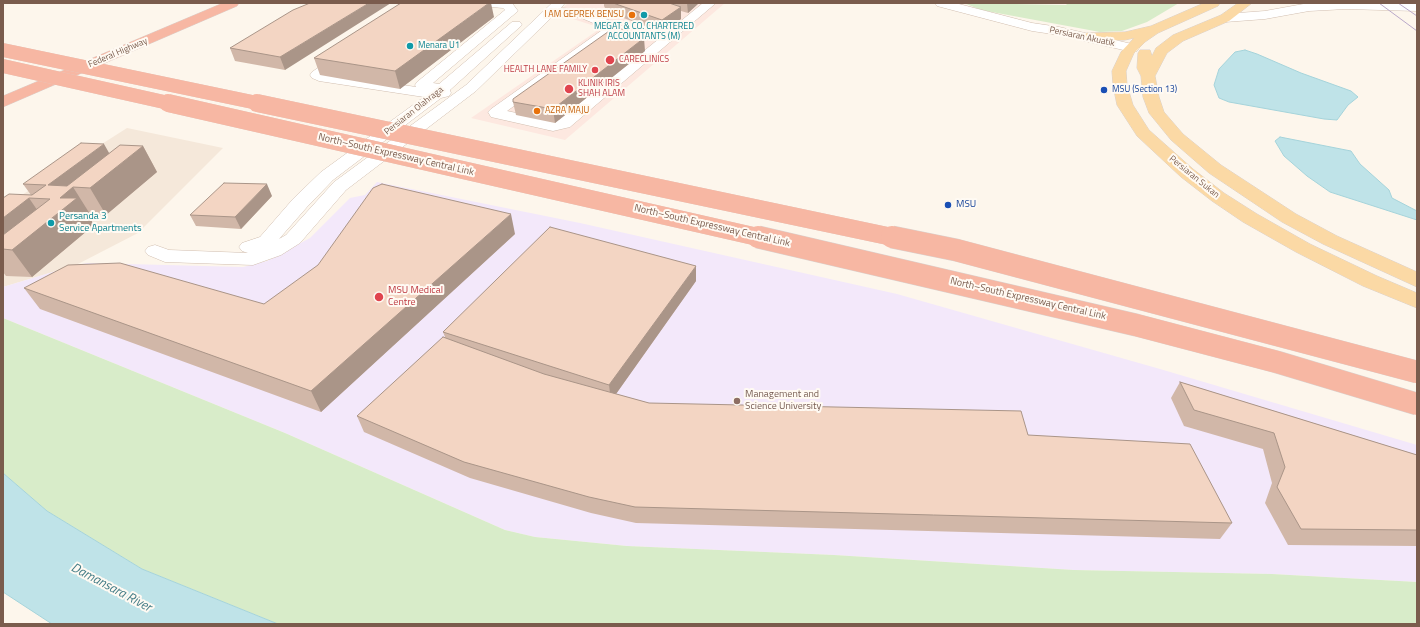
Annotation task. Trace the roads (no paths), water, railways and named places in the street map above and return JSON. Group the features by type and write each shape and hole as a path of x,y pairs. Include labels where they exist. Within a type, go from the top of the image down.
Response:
{"highway":[{"name":"Federal Highway","path":"3,89 207,3"},
{"name":"Federal Highway","path":"3,102 233,3"},
{"name":"North–South Expressway Central Link","path":"3,50 956,250 1417,372"},
{"name":"North–South Expressway Central Link","path":"3,66 1060,306 1277,362 1417,404"},
{"path":"3,115 16,107 36,88"}],"main road":[{"path":"1086,40 1125,36 1153,30 1214,3"},
{"path":"1135,51 1162,41 1178,38 1225,18 1246,3"},
{"path":"1119,71 1153,30"},
{"path":"1148,76 1162,51 1178,38"},
{"name":"Persiaran Sukan","path":"1086,40 1108,50 1114,55 1119,71 1120,85 1125,105 1143,133 1187,173 1218,197 1303,248 1370,281 1417,301"},
{"name":"Persiaran Sukan","path":"1135,51 1148,76 1151,96 1157,113 1176,137 1215,169 1289,218 1330,240 1417,280"}],"street":[{"path":"439,92 422,85 512,11 507,5 484,3"},
{"path":"581,13 592,3"},
{"path":"613,28 496,112 497,114 558,126 564,124 647,41 710,3"},
{"name":"Persiaran Akuatik","path":"941,3 1032,27 1048,33 1135,51"},
{"path":"1225,18 1265,15 1309,7 1346,5 1417,7"},
{"path":"353,51 317,75 319,77 338,80 439,92 456,92 471,88 550,6 581,13 613,28 647,41"},
{"name":"Persiaran Olahraga","path":"471,88 340,186 293,239 274,251 252,259 165,256 155,251 178,244 246,248 266,241 300,203 327,176 550,6"}],"water":[{"path":"1245,50 1301,73 1351,91 1358,97 1348,105 1337,120 1229,102 1219,98 1214,85 1219,69 1235,52"},
{"path":"1280,137 1351,151 1360,164 1389,190 1392,198 1417,211 1417,220 1330,192 1307,176 1284,156 1275,141"},
{"name":"Damansara River","path":"3,473 47,511 142,569 278,624 52,624 3,592"}],"tram line":[{"path":"1379,3 1417,31"},
{"path":"1398,3 1417,16"}],"place":[{"name":"I AM GEPREK BENSU","path":"632,15"},
{"name":"MEGAT & CO. CHARTERED ACCOUNTANTS (M)","path":"644,15"},
{"name":"Menara U1","path":"410,46"},
{"name":"CARECLINICS","path":"610,60"},
{"name":"HEALTH LANE FAMILY","path":"595,70"},
{"name":"KLINIK IRIS SHAH ALAM","path":"569,89"},
{"name":"MSU (Section 13)","path":"1104,90"},
{"name":"AZRA MAJU","path":"537,111"},
{"name":"MSU","path":"948,205"},
{"name":"Persanda 3 Service Apartments","path":"51,223"},
{"name":"MSU Medical Centre","path":"379,297"},
{"name":"Management and Science University","path":"737,401"}]}
